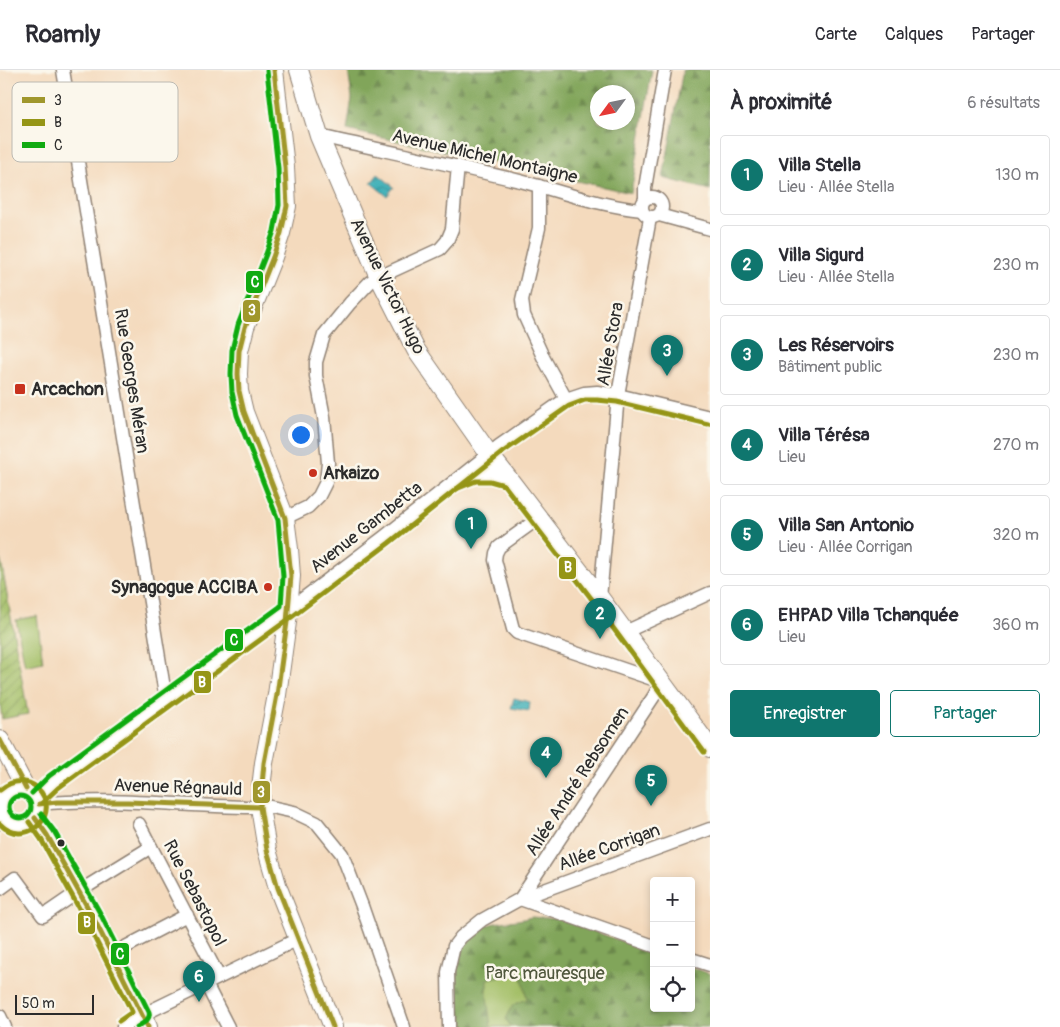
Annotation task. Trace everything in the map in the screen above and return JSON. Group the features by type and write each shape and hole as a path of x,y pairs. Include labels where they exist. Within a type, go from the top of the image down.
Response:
{"street":[{"path":"274,70 285,167 287,206 276,249 245,327 239,352 238,374 239,391 244,412 285,518 291,576 277,695 264,763 260,807 267,850 278,888 333,1027"},
{"name":"Avenue Victor Hugo","path":"299,70 319,136 379,277 416,350 489,454 600,598 710,748"},
{"name":"Allée Stora","path":"600,598 618,396 649,210 645,188 665,70"},
{"name":"Avenue Michel Montaigne","path":"319,136 458,166 620,208 649,210 710,229"},
{"name":"Rue Georges Méran","path":"78,162 164,688 169,698"},
{"path":"285,518 308,507 319,496 326,482 328,463 324,417 316,376 316,362 324,336 350,303 370,282 440,249 447,241 452,229 458,166"},
{"path":"539,186 539,228 522,300 524,315 544,359 566,399 584,393 597,392 710,417"},
{"name":"Avenue Gambetta","path":"30,800 288,610 489,454 566,399"},
{"path":"489,454 491,474"},
{"name":"Avenue Gambetta","path":"453,482 475,474 491,474 508,478"},
{"path":"539,518 499,547 496,553 495,560 513,629 517,633 661,682"},
{"path":"624,632 710,592"},
{"name":"Allée André Rebsomen","path":"520,899 654,696 661,682"},
{"path":"0,740 45,831 112,954 145,1021"},
{"path":"0,759 9,778 30,800 30,823 18,826 3,822 2,803 8,793 30,800"},
{"name":"Avenue Régnauld","path":"30,800 271,807 294,812 317,823 342,854 404,1027"},
{"name":"Rue Sebastopol","path":"140,824 219,977"},
{"name":"Allée Corrigan","path":"449,1027 448,972 454,946 461,937 488,916 520,899 710,829"},
{"path":"0,889 15,878 43,916 151,847"},
{"path":"520,899 650,945"},
{"path":"112,954 187,915"},
{"path":"123,1027 145,1021 219,977 298,939"},
{"path":"695,959 710,965"},
{"path":"206,984 228,1027"},
{"path":"0,1016 5,1027"}],"green space":[{"path":"348,70 652,70 631,193 347,130 352,98"},
{"path":"683,70 710,70 710,190 663,178"},
{"path":"0,555 28,714 2,719 0,703"},
{"path":"37,616 43,662 25,666 16,620"},
{"name":"Parc mauresque","path":"531,917 556,919 650,952 650,1012 695,1012 695,968 710,974 710,1027 454,1027 455,970 458,956 464,944 473,934 485,926"},
{"path":"521,972 527,999 513,1005 506,1019 511,1027 491,1027 487,979"}],"water":[{"path":"378,174 394,187 387,196 371,183"},
{"path":"514,698 530,702 529,711 511,708"}],"transit line":[{"name":"3","path":"274,70 285,167 287,206 273,257 245,327 239,351 238,374 239,391 244,412 285,518 291,576 287,622 277,695 264,763 260,807 267,850 278,888 333,1027"},
{"name":"C","path":"32,793 49,776 281,606 283,576 278,520 237,415 232,392 231,374 232,350 238,325 274,231 279,205 278,168 267,71"},
{"name":"B","path":"42,803 58,788 293,616 389,543 503,452 569,406 585,400 617,402 708,424"},
{"name":"B","path":"456,489 476,481 490,481 504,485 594,602 704,752"},
{"name":"3","path":"0,740 26,789"},
{"name":"B","path":"0,790 8,784 15,782 32,784 41,792 46,802 46,812 42,820 28,832 9,831 0,824"},
{"name":"C","path":"20,796 28,799 31,807 28,815 20,818 12,815 9,807 12,799 20,796"},
{"name":"3","path":"39,804 57,802 128,802 260,807"},
{"name":"C","path":"41,814 54,831 100,913 149,1012 148,1019 137,1027"},
{"name":"3","path":"35,818 47,835 93,917 148,1027"},
{"name":"B","path":"29,822 41,839 86,921 132,1012 119,1021"}],"place":[{"name":"Les Réservoirs","path":"667,376"},
{"name":"Arcachon","path":"20,389"},
{"name":"Arkaizo","path":"313,473"},
{"name":"Villa Stella","path":"471,549"},
{"name":"Synagogue ACCIBA","path":"268,587"},
{"name":"Villa Sigurd","path":"600,639"},
{"name":"Villa Térésa","path":"546,778"},
{"name":"Villa San Antonio","path":"651,806"},
{"name":"EHPAD Villa Tchanquée","path":"199,1002"}]}
